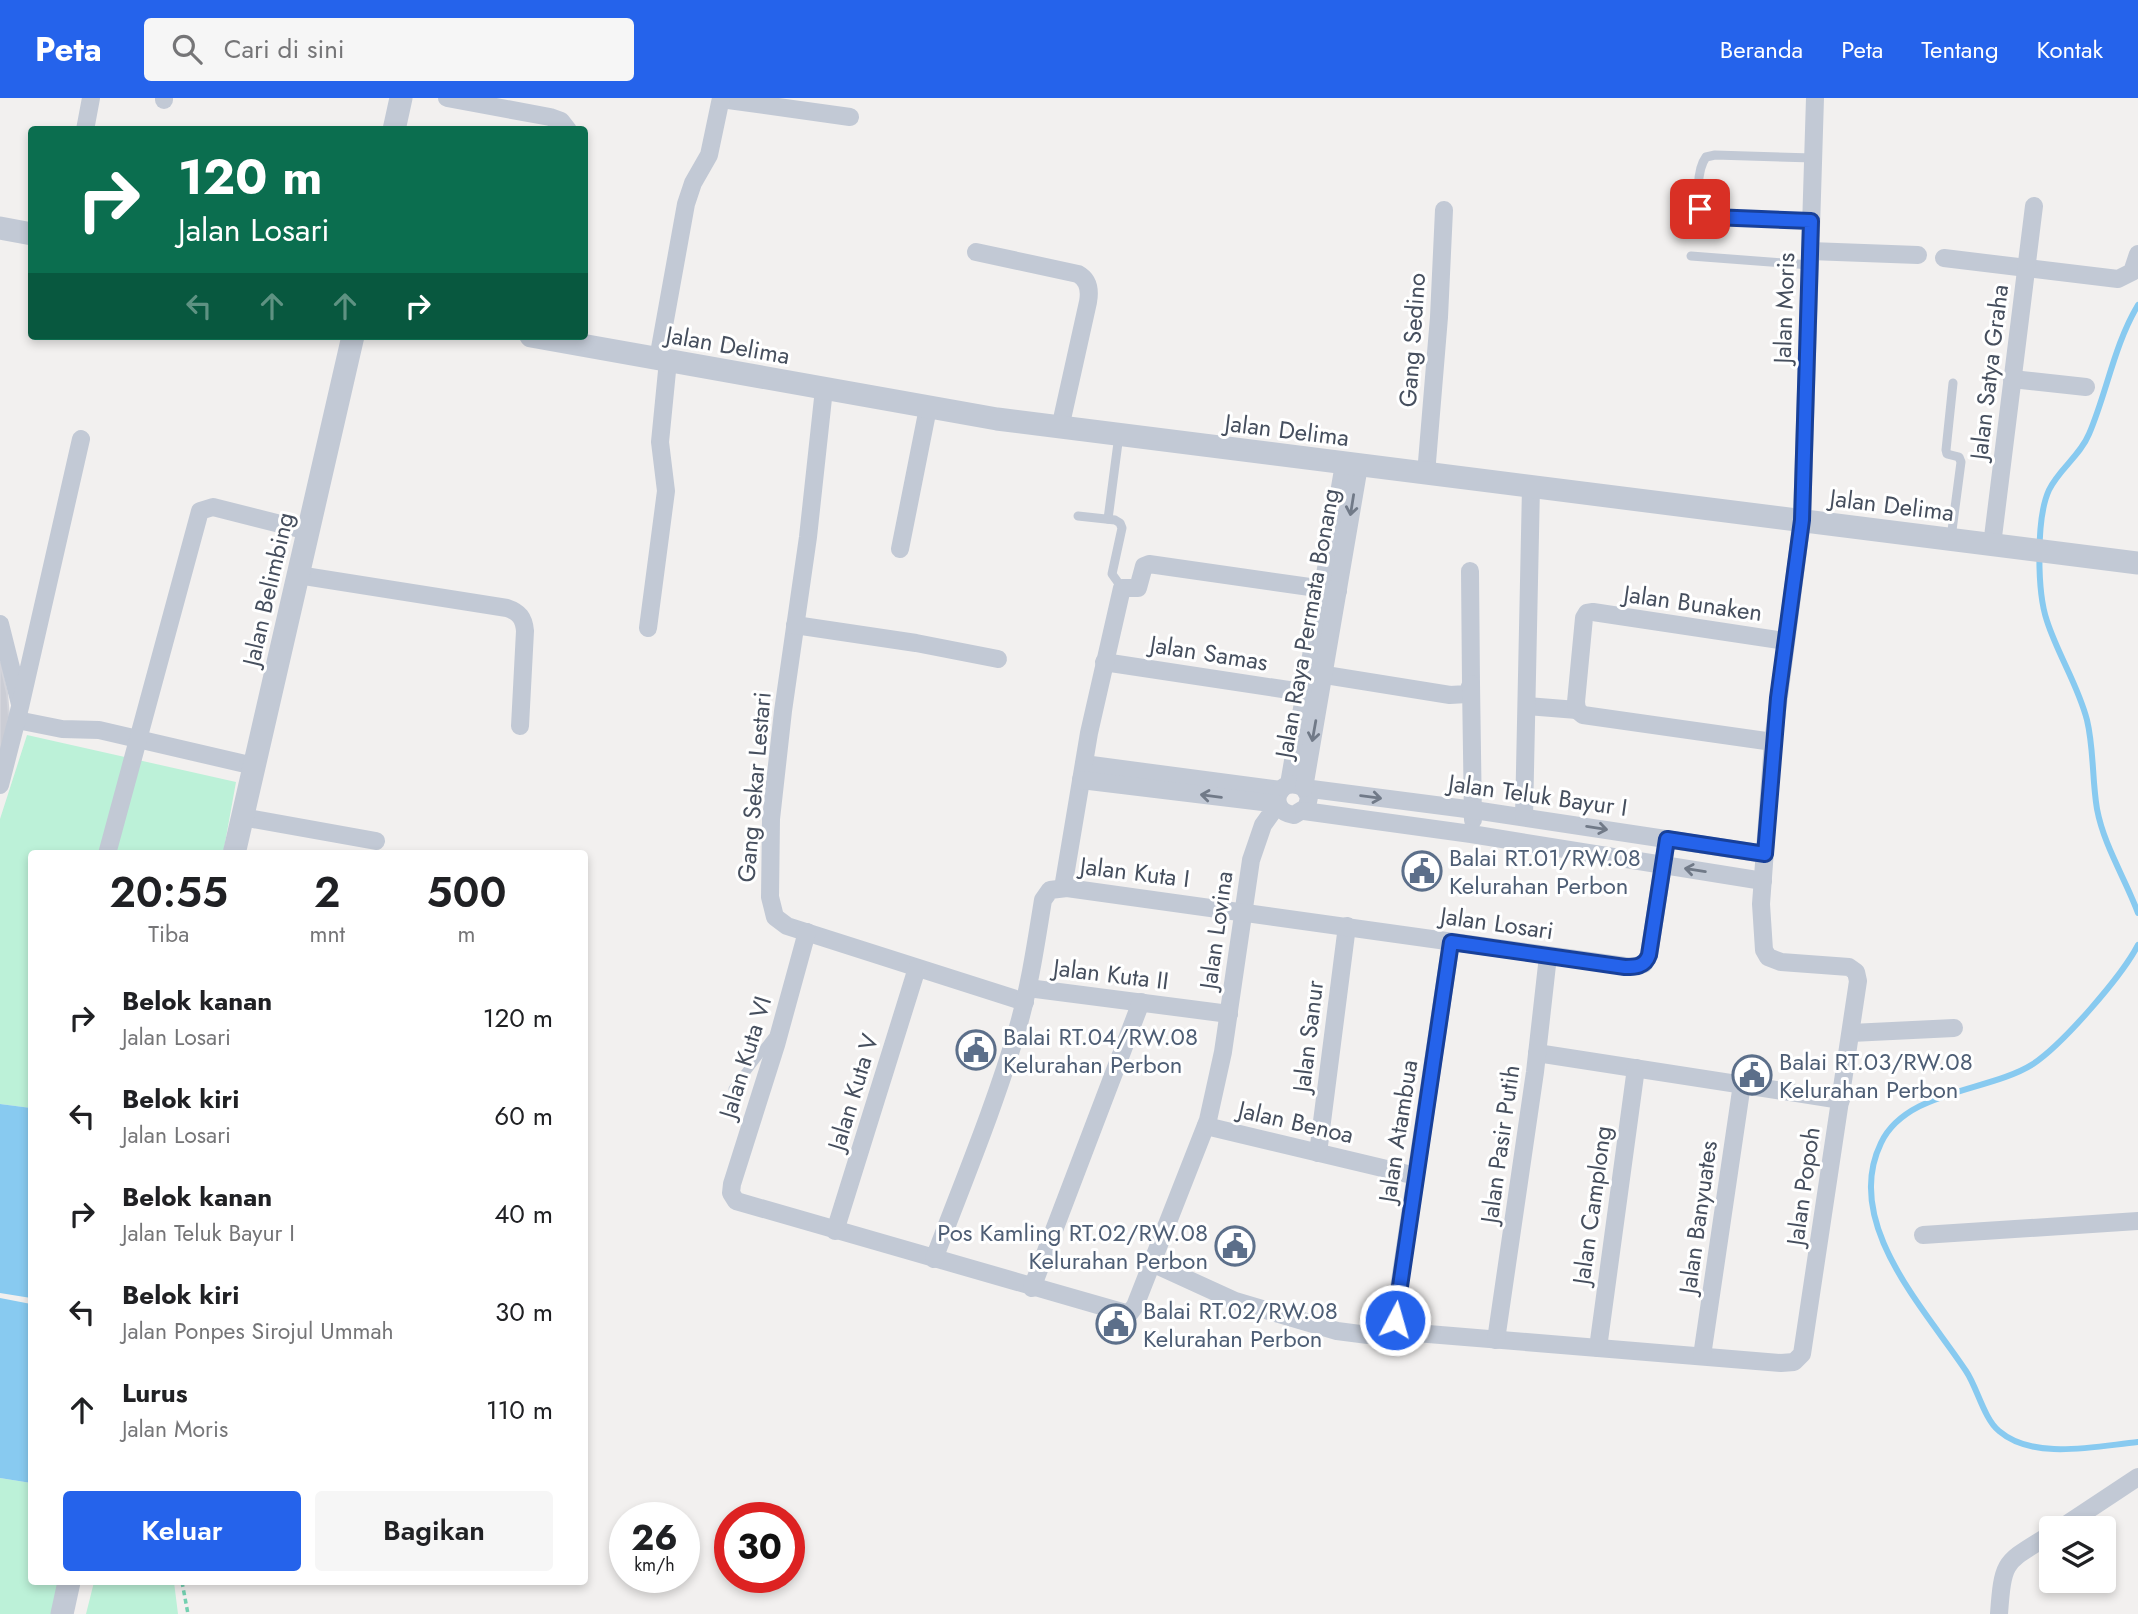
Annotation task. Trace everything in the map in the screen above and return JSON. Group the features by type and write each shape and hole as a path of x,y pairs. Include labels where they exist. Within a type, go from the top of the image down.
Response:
{"street":[{"path":"86,126 91,98"},
{"path":"395,126 401,98"},
{"path":"447,98 550,117 561,121 565,126"},
{"path":"648,628 666,491 660,442 663,360 686,204 693,183 709,155 721,98 850,117"},
{"name":"Jalan Moris","path":"1815,98 1802,520 1773,742 1763,881 1762,945 1768,957 1782,962 1849,967 1857,975"},
{"name":"Jalan Satya Graha","path":"1992,545 2034,206"},
{"name":"Gang Sedino","path":"1426,474 1439,317 1444,210"},
{"path":"0,228 28,233"},
{"path":"976,252 1078,274 1089,287 1060,428"},
{"path":"1944,258 2118,279 2132,272 2138,254"},
{"path":"1810,258 1918,255"},
{"name":"Jalan Belimbing","path":"235,850 352,340"},
{"name":"Jalan Delima","path":"553,340 928,408 1060,428 2138,563"},
{"path":"2012,379 2086,387"},
{"name":"Gang Sekar Lestari","path":"807,932 787,926 775,917 769,884 774,784 808,537 824,389"},
{"path":"900,549 928,408"},
{"path":"0,786 19,714 81,439"},
{"name":"Jalan Raya Permata Bonang","path":"1288,792 1317,674 1351,465"},
{"path":"1524,817 1531,487"},
{"path":"108,850 200,511 213,507 308,531"},
{"path":"934,1259 1005,1068 1027,995 1045,895 1054,888 1063,888 1082,772 1122,588 1138,588 1144,566 1151,564 1331,590"},
{"path":"1470,571 1474,810 1471,834"},
{"path":"298,575 507,608 518,612 523,619 525,631 520,726"},
{"name":"Jalan Bunaken","path":"1582,713 1576,702 1584,618 1587,613 1785,641"},
{"path":"0,624 19,714"},
{"path":"795,625 864,634 998,659"},
{"name":"Jalan Samas","path":"1104,662 1313,694"},
{"path":"1317,674 1456,696 1467,694 1471,684"},
{"path":"1527,706 1773,742"},
{"path":"19,714 62,729 93,729 254,766"},
{"path":"1082,772 1288,792 1309,797 1304,811"},
{"name":"Jalan Teluk Bayur I","path":"1763,881 1471,834 1304,811 1289,815 1284,812 1288,792 1474,810 1765,854"},
{"name":"Jalan Lovina","path":"1032,1288 1124,1314 1132,1313 1213,1103 1229,1014 1242,911 1255,847 1263,825 1288,792"},
{"path":"242,817 376,841"},
{"path":"1558,848 1562,823"},
{"path":"1663,865 1667,839"},
{"name":"Jalan Losari","path":"1242,911 1625,967 1644,964 1649,955 1663,865"},
{"name":"Jalan Kuta I","path":"1063,888 1242,911"},
{"name":"Jalan Sanur","path":"1318,1153 1347,926"},
{"name":"Jalan Kuta II","path":"807,932 917,968 1027,995 1141,1002 1229,1014"},
{"name":"Jalan Kuta VI","path":"807,932 732,1184 732,1196 742,1204 835,1231"},
{"name":"Jalan Atambua","path":"1398,1326 1395,1320 1396,1308 1451,942"},
{"name":"Jalan Pasir Putih","path":"1496,1340 1548,956"},
{"name":"Jalan Kuta V","path":"835,1231 917,968"},
{"name":"Jalan Popoh","path":"1702,1356 1781,1363 1798,1360 1802,1354 1858,985 1857,975"},
{"path":"835,1231 1032,1288 1141,1002"},
{"path":"1851,1033 1954,1028"},
{"path":"1537,1052 1841,1100"},
{"name":"Jalan Camplong","path":"1598,1348 1636,1068"},
{"name":"Jalan Banyuates","path":"1702,1356 1742,1084"},
{"name":"Jalan Benoa","path":"1206,1126 1416,1176"},
{"path":"1923,1235 2138,1221"},
{"path":"1152,1263 1235,1301 1336,1331 1368,1335 1398,1326 1405,1331 1416,1333 1702,1356"},
{"path":"2079,1516 2138,1477"},
{"path":"1999,1614 2005,1569 2014,1558 2039,1542"},
{"path":"62,1614 68,1585"}],"lane":[{"path":"1811,221 1712,217 1705,215 1699,205 1701,167 1706,157 1813,158"},
{"path":"1691,256 1810,258"},
{"path":"1951,539 1961,462 1959,457 1947,454 1946,450 1953,383"},
{"path":"1108,519 1119,435"},
{"path":"1078,516 1118,521 1122,527 1112,574 1122,588"},
{"path":"733,1089 780,1028"}],"path":[{"path":"183,1585 188,1614"}],"green space":[{"path":"27,735 236,782 224,850 28,850 28,1108 0,1104 0,819"},
{"path":"0,1478 28,1483 28,1585 57,1585 51,1614 0,1614"},
{"path":"93,1585 174,1585 178,1614 86,1614"}],"water":[{"path":"0,1104 28,1108 28,1298 0,1293"},
{"path":"0,1298 28,1303 28,1483 0,1478"}],"building":[{"path":"0,662 9,717 0,774"}],"waterway":[{"path":"2138,305 2123,336 2089,434 2049,490 2042,518 2039,555 2041,592 2047,621 2087,720 2100,823 2138,913"},
{"path":"2138,945 2106,991 2045,1054 2015,1073 1928,1102 1909,1112 1893,1126 1881,1143 1872,1173 1872,1204 1880,1234 1894,1264 1966,1371 1994,1426 2013,1440 2048,1449 2138,1442"}],"place":[{"name":"Balai RT.01/RW.08 Kelurahan Perbon","path":"1422,871"},
{"name":"Balai RT.04/RW.08 Kelurahan Perbon","path":"976,1050"},
{"name":"Balai RT.03/RW.08 Kelurahan Perbon","path":"1752,1075"},
{"name":"Pos Kamling RT.02/RW.08 Kelurahan Perbon","path":"1235,1246"},
{"name":"Balai RT.02/RW.08 Kelurahan Perbon","path":"1116,1324"}],"route":[{"path":"1395,1320 1451,942 1625,967 1639,966 1648,960 1667,839 1765,854 1778,698 1802,520 1811,221 1712,217 1705,215 1700,209"}]}
